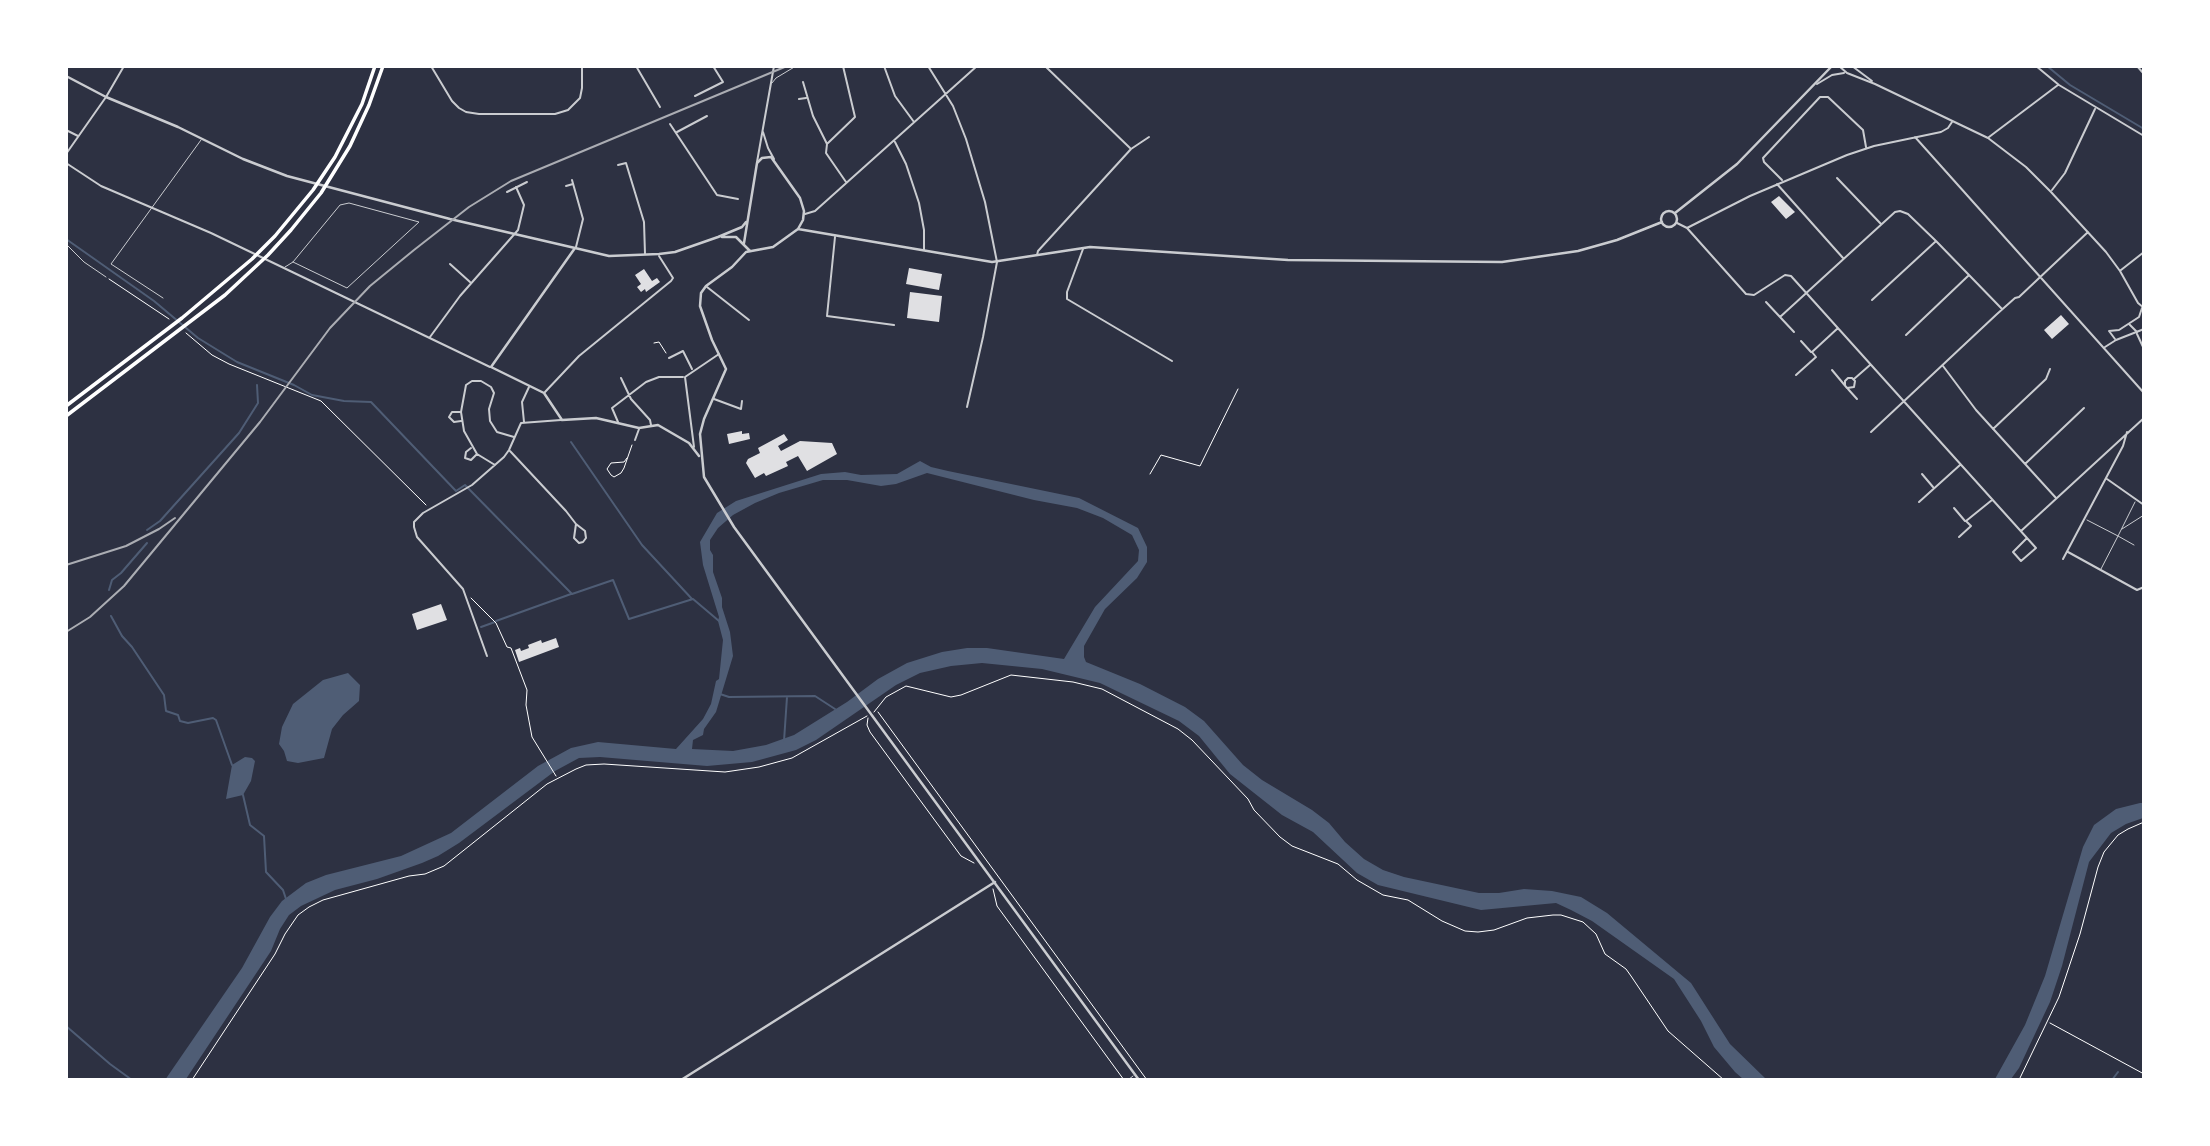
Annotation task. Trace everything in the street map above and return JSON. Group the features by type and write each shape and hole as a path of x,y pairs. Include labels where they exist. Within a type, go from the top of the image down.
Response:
{"highway":[{"path":"66,405 183,318 252,260 290,220 322,178 353,124 374,66"},
{"path":"66,416 178,331 268,255 330,180 363,121 383,66"}],"street":[{"path":"66,155 124,66"},
{"path":"431,66 452,101 466,112 478,114 555,114 568,110 577,102 581,93 582,66"},
{"path":"636,66 660,107"},
{"path":"695,96 723,82 713,66"},
{"path":"744,243 748,201 774,66"},
{"path":"827,144 855,117 844,66"},
{"path":"884,66 895,96 915,123"},
{"path":"928,66 959,121 979,178 997,262 967,407"},
{"path":"804,215 815,211 977,66"},
{"path":"1045,66 1131,149"},
{"path":"1675,214 1737,164 1832,66"},
{"path":"1839,66 1847,73 1988,138 2026,167 2051,191 2120,271 2143,307 2139,317 2119,330 2109,331 2116,340"},
{"path":"1852,66 1875,84"},
{"path":"2036,66 2059,85 2144,136"},
{"path":"2137,66 2144,74"},
{"path":"844,71 852,69"},
{"path":"1816,84 1832,75 1847,73"},
{"path":"66,76 106,97 272,171 321,186 609,256 675,252 742,228 746,222"},
{"path":"803,82 827,144 826,153 847,183"},
{"path":"1988,138 2059,85"},
{"path":"799,99 807,97"},
{"path":"1783,181 1763,158 1820,97 1828,97 1863,130 1866,148"},
{"path":"2051,191 2064,173 2096,108"},
{"path":"676,132 707,116"},
{"path":"1687,228 1783,181 1866,148 1945,131 1952,121"},
{"path":"670,124 717,195 738,199"},
{"path":"66,130 79,136"},
{"path":"763,131 774,159 800,198 804,215 798,229 773,247 750,251 701,293 699,302 712,340 726,369 704,419 700,437 706,480 732,524 1139,1080"},
{"path":"1037,255 1131,149 1149,137"},
{"path":"1914,137 2144,393"},
{"path":"894,141 906,164 919,204 925,251"},
{"path":"757,163 765,157 774,159"},
{"path":"66,163 101,186 247,250 530,385 544,393 562,420"},
{"path":"618,165 626,163 644,222 646,255"},
{"path":"1837,178 1882,224"},
{"path":"508,192 527,182"},
{"path":"491,367 578,244 583,219 573,182 566,186"},
{"path":"1777,184 1843,259"},
{"path":"429,338 471,283 518,230 524,205 516,187"},
{"path":"1780,317 1895,212 1904,211 2002,309"},
{"path":"1666,212 1675,214 1678,219 1673,227 1667,227 1662,222 1662,216 1666,212"},
{"path":"798,229 997,262 1083,248 1288,260 1502,262 1578,251 1617,240 1662,222"},
{"path":"1676,223 1687,228 1746,295 1754,295 1785,275 1791,276 1839,328 2036,548 2021,561 2013,552 2027,538"},
{"path":"1871,432 2088,232"},
{"path":"835,236 827,316 894,325"},
{"path":"718,237 736,237 750,251"},
{"path":"1872,300 1936,241"},
{"path":"1083,248 1067,299 1172,361"},
{"path":"2120,271 2144,252"},
{"path":"544,393 579,356 671,281 673,278 659,254"},
{"path":"450,264 471,283"},
{"path":"1906,335 1969,276"},
{"path":"706,286 749,320"},
{"path":"1766,302 1794,332"},
{"path":"2129,324 2137,332 2144,349"},
{"path":"1812,352 1839,328"},
{"path":"2104,348 2144,329"},
{"path":"1796,375 1816,357 1801,341"},
{"path":"669,358 683,351 693,370"},
{"path":"618,422 612,408 628,394 654,378 684,377 720,354"},
{"path":"1846,387 1846,379 1854,379 1871,364"},
{"path":"1943,365 1976,410 2056,498"},
{"path":"1993,429 2046,379 2050,369"},
{"path":"1832,370 1857,399"},
{"path":"684,377 694,449"},
{"path":"621,378 638,410 650,420 651,425"},
{"path":"1846,387 1854,387 1854,379"},
{"path":"495,465 477,454 466,436 461,421 466,385 476,381 491,387 494,393 488,413 492,426 500,434 515,437"},
{"path":"523,423 522,402 530,385"},
{"path":"713,399 741,409 741,401"},
{"path":"2024,465 2084,408"},
{"path":"461,412 452,412 449,417 454,422 461,421"},
{"path":"487,656 464,593 415,533 417,518 468,488 495,465 509,450 519,425 523,423 596,418 639,428 651,425 662,427 684,439 701,459"},
{"path":"2021,531 2144,418"},
{"path":"635,440 639,428"},
{"path":"2063,559 2123,446 2128,431"},
{"path":"693,438 700,437"},
{"path":"694,449 699,444"},
{"path":"472,448 466,452 465,458 471,460 477,454"},
{"path":"509,450 585,531 586,538 583,542 579,543 574,538 576,524"},
{"path":"1919,502 1961,465"},
{"path":"1922,474 1934,488"},
{"path":"2106,478 2144,505"},
{"path":"1966,521 1992,500"},
{"path":"1954,508 1971,526 1959,537"},
{"path":"2067,551 2137,590 2142,588"},
{"path":"681,1080 995,881"}],"lane":[{"path":"771,85 776,78 796,66"},
{"path":"163,298 111,264 202,138"},
{"path":"283,268 293,262 340,205 349,203 419,222 347,288 293,262"},
{"path":"66,244 84,262 106,277"},
{"path":"2100,570 2137,499"},
{"path":"2121,530 2144,514"},
{"path":"2085,519 2134,545"},
{"path":"1126,1080 1135,1074"}],"path":[{"path":"106,277 160,312"},
{"path":"654,343 659,342 669,358"},
{"path":"202,346 229,364 321,401 430,509"},
{"path":"1150,474 1161,456 1200,466 1238,389"},
{"path":"627,458 611,463 607,469 611,475 614,477 621,473 635,440"},
{"path":"464,593 496,623 507,647 511,648 527,690 526,705 532,737 557,777"},
{"path":"1147,1080 876,710 886,697 906,686 951,697 1011,675 1073,682 1102,690 1178,729 1192,740 1248,799 1268,826 1286,841 1338,864 1357,880 1383,895 1408,900 1442,921 1465,931 1494,930 1527,918 1553,915 1583,922 1596,934 1605,954 1626,969 1668,1031 1724,1080"},
{"path":"192,1080 298,915 323,900 425,874 444,866 547,784 586,765 725,772 759,767 792,758 869,713"},
{"path":"869,713 867,724 870,732 964,860 977,865"},
{"path":"2019,1080 2048,1022 2068,972 2104,852 2118,835 2144,822"},
{"path":"993,890 997,906 1126,1080"},
{"path":"2048,1022 2144,1074"}],"water":[{"path":"920,461 948,471 1079,498 1138,528 1147,547 1147,562 1137,578 1105,609 1084,646 1086,662 1140,684 1185,707 1204,721 1243,765 1262,780 1312,810 1329,823 1364,859 1383,870 1479,893 1524,889 1581,897 1607,913 1691,983 1730,1044 1766,1079 1743,1079 1735,1072 1714,1047 1674,979 1592,921 1556,903 1481,910 1378,885 1357,873 1313,832 1282,815 1230,774 1199,736 1179,721 1100,683 1042,669 982,663 920,673 896,685 816,740 796,750 752,762 707,766 600,757 579,758 555,771 438,856 377,879 335,890 301,906 289,915 271,951 186,1079 165,1080 242,968 270,917 282,901 306,883 326,875 401,856 451,833 538,766 571,748 598,742 676,749 703,719 719,679 723,640 703,565 700,542 717,513 736,501 821,474 897,474","holes":["927,473 1077,508 1103,518 1132,535 1139,550 1138,561 1095,607 1064,659 987,648 942,652 907,663 878,679 794,735 766,745 733,751 692,749 693,740 703,735 716,712 733,656 730,632 713,572 713,555 710,550 710,540 718,528 733,515 779,493 823,480 847,480 881,486 896,484"]},
{"path":"348,673 360,685 359,701 332,729 324,758 298,763 287,761 279,744 282,727 293,704 323,680"},
{"path":"245,757 255,761 251,781 243,795 226,799 232,765"},
{"path":"2143,803 2143,818 2111,833 2089,862 2050,1002 2019,1068 2011,1079 1995,1079 2025,1025 2045,976 2083,847 2094,825 2116,809"}],"building":[{"path":"1779,196 1795,212 1786,219 1771,202"},
{"path":"909,268 942,274 939,290 906,284"},
{"path":"644,269 652,281 657,278 660,282 646,292 645,289 641,292 637,287 641,284 635,275"},
{"path":"910,292 942,296 939,322 907,318"},
{"path":"2061,315 2069,324 2052,339 2044,330"},
{"path":"742,431 742,434 749,433 750,439 729,444 727,434"},
{"path":"784,434 788,440 778,446 781,451 800,441 832,443 837,454 807,471 798,456 786,462 788,466 755,478 746,463 748,459 760,453 758,448"},
{"path":"441,604 447,620 417,630 412,614"},
{"path":"556,638 559,647 519,662 515,650 520,648 521,651 541,640 542,643"}],"waterway":[{"path":"2047,66 2070,85 2144,129"},
{"path":"66,239 154,301 198,338 237,362 312,395 344,401 371,402 456,491 465,485 572,594 613,580 629,619 693,599 719,621"},
{"path":"147,530 160,521 239,433 258,403 257,385"},
{"path":"571,442 642,545 692,599"},
{"path":"109,590 112,580 147,543"},
{"path":"496,621 571,594"},
{"path":"111,616 164,695 166,711 178,715 180,721 188,723 213,718 216,720 232,765"},
{"path":"481,627 495,622"},
{"path":"720,694 729,697 815,696 835,709"},
{"path":"784,741 787,697"},
{"path":"243,795 250,825 264,836 266,872 283,890 286,899"},
{"path":"66,1026 132,1080"},
{"path":"2112,1080 2118,1072"}],"tram line":[{"path":"66,632 90,617 124,586 260,422 330,328 370,286 414,250 469,207 511,181 787,66"},
{"path":"66,565 126,546 175,518"}]}
